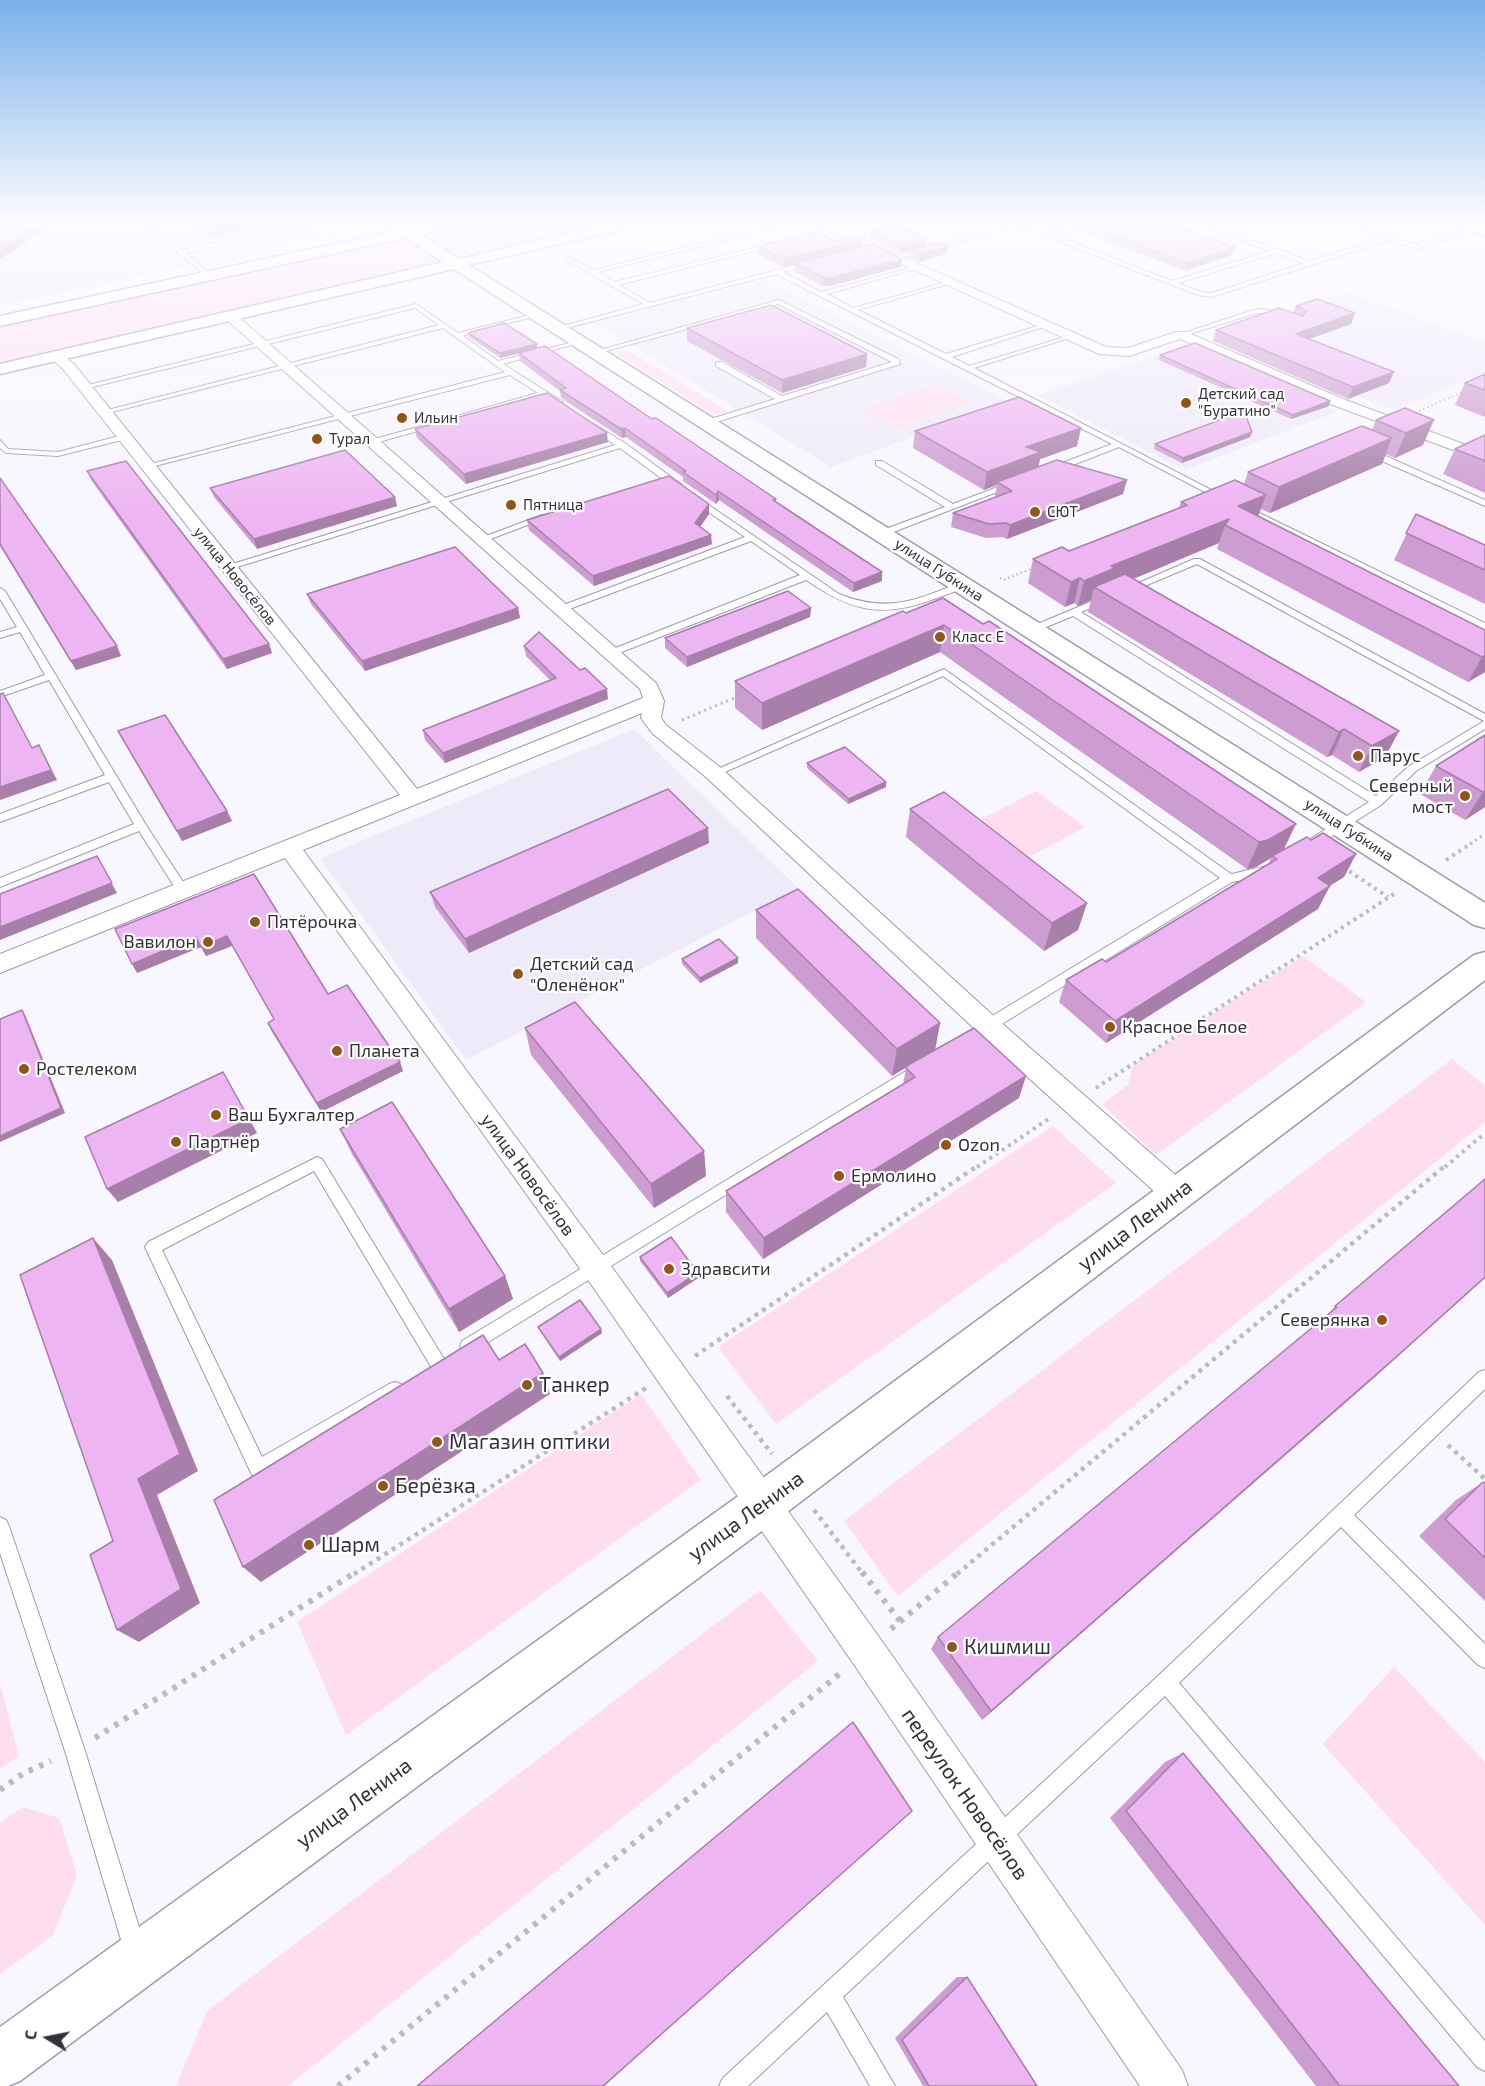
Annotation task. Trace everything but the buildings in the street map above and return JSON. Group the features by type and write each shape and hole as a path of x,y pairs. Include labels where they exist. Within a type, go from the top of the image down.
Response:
{"main road":[{"path":"0,369 211,320"},
{"name":"улица Губкина","path":"546,320 1485,917"},
{"name":"улица Ленина","path":"0,2061 778,1493 1485,963"}],"street":[{"path":"235,320 650,687 654,701 651,718 659,729 714,773 978,1032 1074,1102 1177,1194"},
{"path":"1036,320 1104,351 1122,354 1180,335 1338,402 1485,458"},
{"name":"улица Новосёлов","path":"55,356 68,366 413,798"},
{"path":"0,964 654,701"},
{"name":"улица Новосёлов","path":"290,848 670,1373 778,1493"},
{"name":"переулок Новосёлов","path":"778,1493 866,1650 1166,2086"}],"lane":[{"path":"84,387 358,320"},
{"path":"437,320 511,373 564,406"},
{"path":"457,334 511,320"},
{"path":"559,328 589,320"},
{"path":"497,363 588,347 701,320"},
{"path":"707,423 896,364 895,361 815,320"},
{"path":"872,320 1216,495 1485,627"},
{"path":"1180,335 1226,320"},
{"path":"945,357 1046,325"},
{"path":"104,412 445,326"},
{"path":"968,368 1070,336"},
{"path":"719,364 781,399"},
{"path":"147,466 511,373"},
{"path":"372,441 545,393"},
{"path":"583,419 751,538 849,602 888,609 902,607 962,585"},
{"path":"0,442 6,451 58,454 123,437"},
{"path":"1041,474 1119,444"},
{"path":"228,567 621,445"},
{"path":"1355,446 1485,504"},
{"path":"879,463 952,507"},
{"path":"655,481 665,477"},
{"path":"883,533 1019,482"},
{"path":"482,539 557,513"},
{"path":"561,609 751,538"},
{"path":"1031,630 1197,561 1485,718"},
{"path":"611,653 807,576"},
{"path":"0,591 111,777 183,891"},
{"path":"1074,612 1377,802"},
{"path":"0,635 22,628"},
{"path":"714,773 944,672 1229,878"},
{"path":"0,693 51,676"},
{"path":"1299,850 1377,802 1412,769 1485,724"},
{"path":"0,818 111,777"},
{"path":"0,883 141,826"},
{"path":"978,1032 1229,878 1260,873 1280,862"},
{"path":"409,1382 258,1469 153,1247 317,1163 444,1361 928,1063"},
{"path":"730,2086 1166,1682 1485,1378"},
{"path":"1342,1515 1485,1658"},
{"path":"0,1526 75,1750 138,1961"},
{"path":"1166,1682 1485,2058"},
{"path":"829,1995 883,2086"}],"path":[{"path":"1395,422 1465,391"},
{"path":"994,574 1003,580 1035,568"},
{"path":"659,729 746,693"},
{"path":"0,1790 24,1773 75,1750 670,1373 1074,1102 1485,834"},
{"path":"338,2086 866,1650 1485,1133"},
{"path":"696,1355 703,1364"},
{"path":"724,1391 778,1493 900,1621"},
{"path":"1430,1429 1485,1479"}],"shaded area":[{"path":"26,320 187,320 0,363 0,326"},
{"path":"606,320 847,320 1009,402 831,467 596,323"},
{"path":"1265,320 1424,320 1485,342 1485,373 1393,410 1213,338"},
{"name":"Детский сад \"Буратино\"","path":"1186,346 1338,411 1185,470 1037,395"},
{"path":"625,349 728,411 714,415 614,352"},
{"path":"937,385 972,403 895,429 861,410"},
{"name":"Детский сад \"Оленёнок\"","path":"634,729 798,888 466,1060 320,858"},
{"path":"1036,791 1085,827 1027,858 980,820"},
{"path":"1303,956 1366,1002 1156,1155 1102,1104 1128,1085 1133,1065"},
{"path":"1452,1059 1485,1086 1485,1122 898,1596 844,1521"},
{"path":"1053,1126 1116,1183 776,1424 718,1347"},
{"path":"641,1394 701,1480 346,1735 297,1622"},
{"path":"760,1590 818,1661 288,2086 176,2086 207,2011"},
{"path":"1394,1667 1485,1762 1485,1925 1323,1744"},
{"path":"0,1684 19,1756 0,1769"},
{"path":"23,1807 59,1818 77,1875 53,1935 0,1974 0,1823"}],"place":[{"name":"Детский сад \"Буратино\"","path":"1186,403"},
{"name":"Ильин","path":"402,418"},
{"name":"Турал","path":"317,439"},
{"name":"Пятница","path":"511,505"},
{"name":"СЮТ","path":"1035,512"},
{"name":"Класс Е","path":"940,637"},
{"name":"Парус","path":"1358,756"},
{"name":"Северный мост","path":"1465,796"},
{"name":"Пятёрочка","path":"255,922"},
{"name":"Вавилон","path":"208,942"},
{"name":"Детский сад \"Оленёнок\"","path":"518,974"},
{"name":"Красное Белое","path":"1110,1027"},
{"name":"Планета","path":"337,1051"},
{"name":"Ростелеком","path":"24,1069"},
{"name":"Ваш Бухгалтер","path":"216,1115"},
{"name":"Партнёр","path":"176,1142"},
{"name":"Ozon","path":"946,1145"},
{"name":"Ермолино","path":"839,1176"},
{"name":"Здравсити","path":"669,1269"},
{"name":"Северянка","path":"1382,1320"},
{"name":"Танкер","path":"527,1385"},
{"name":"Магазин оптики","path":"437,1442"},
{"name":"Берёзка","path":"383,1486"},
{"name":"Шарм","path":"309,1545"},
{"name":"Кишмиш","path":"952,1647"}]}
